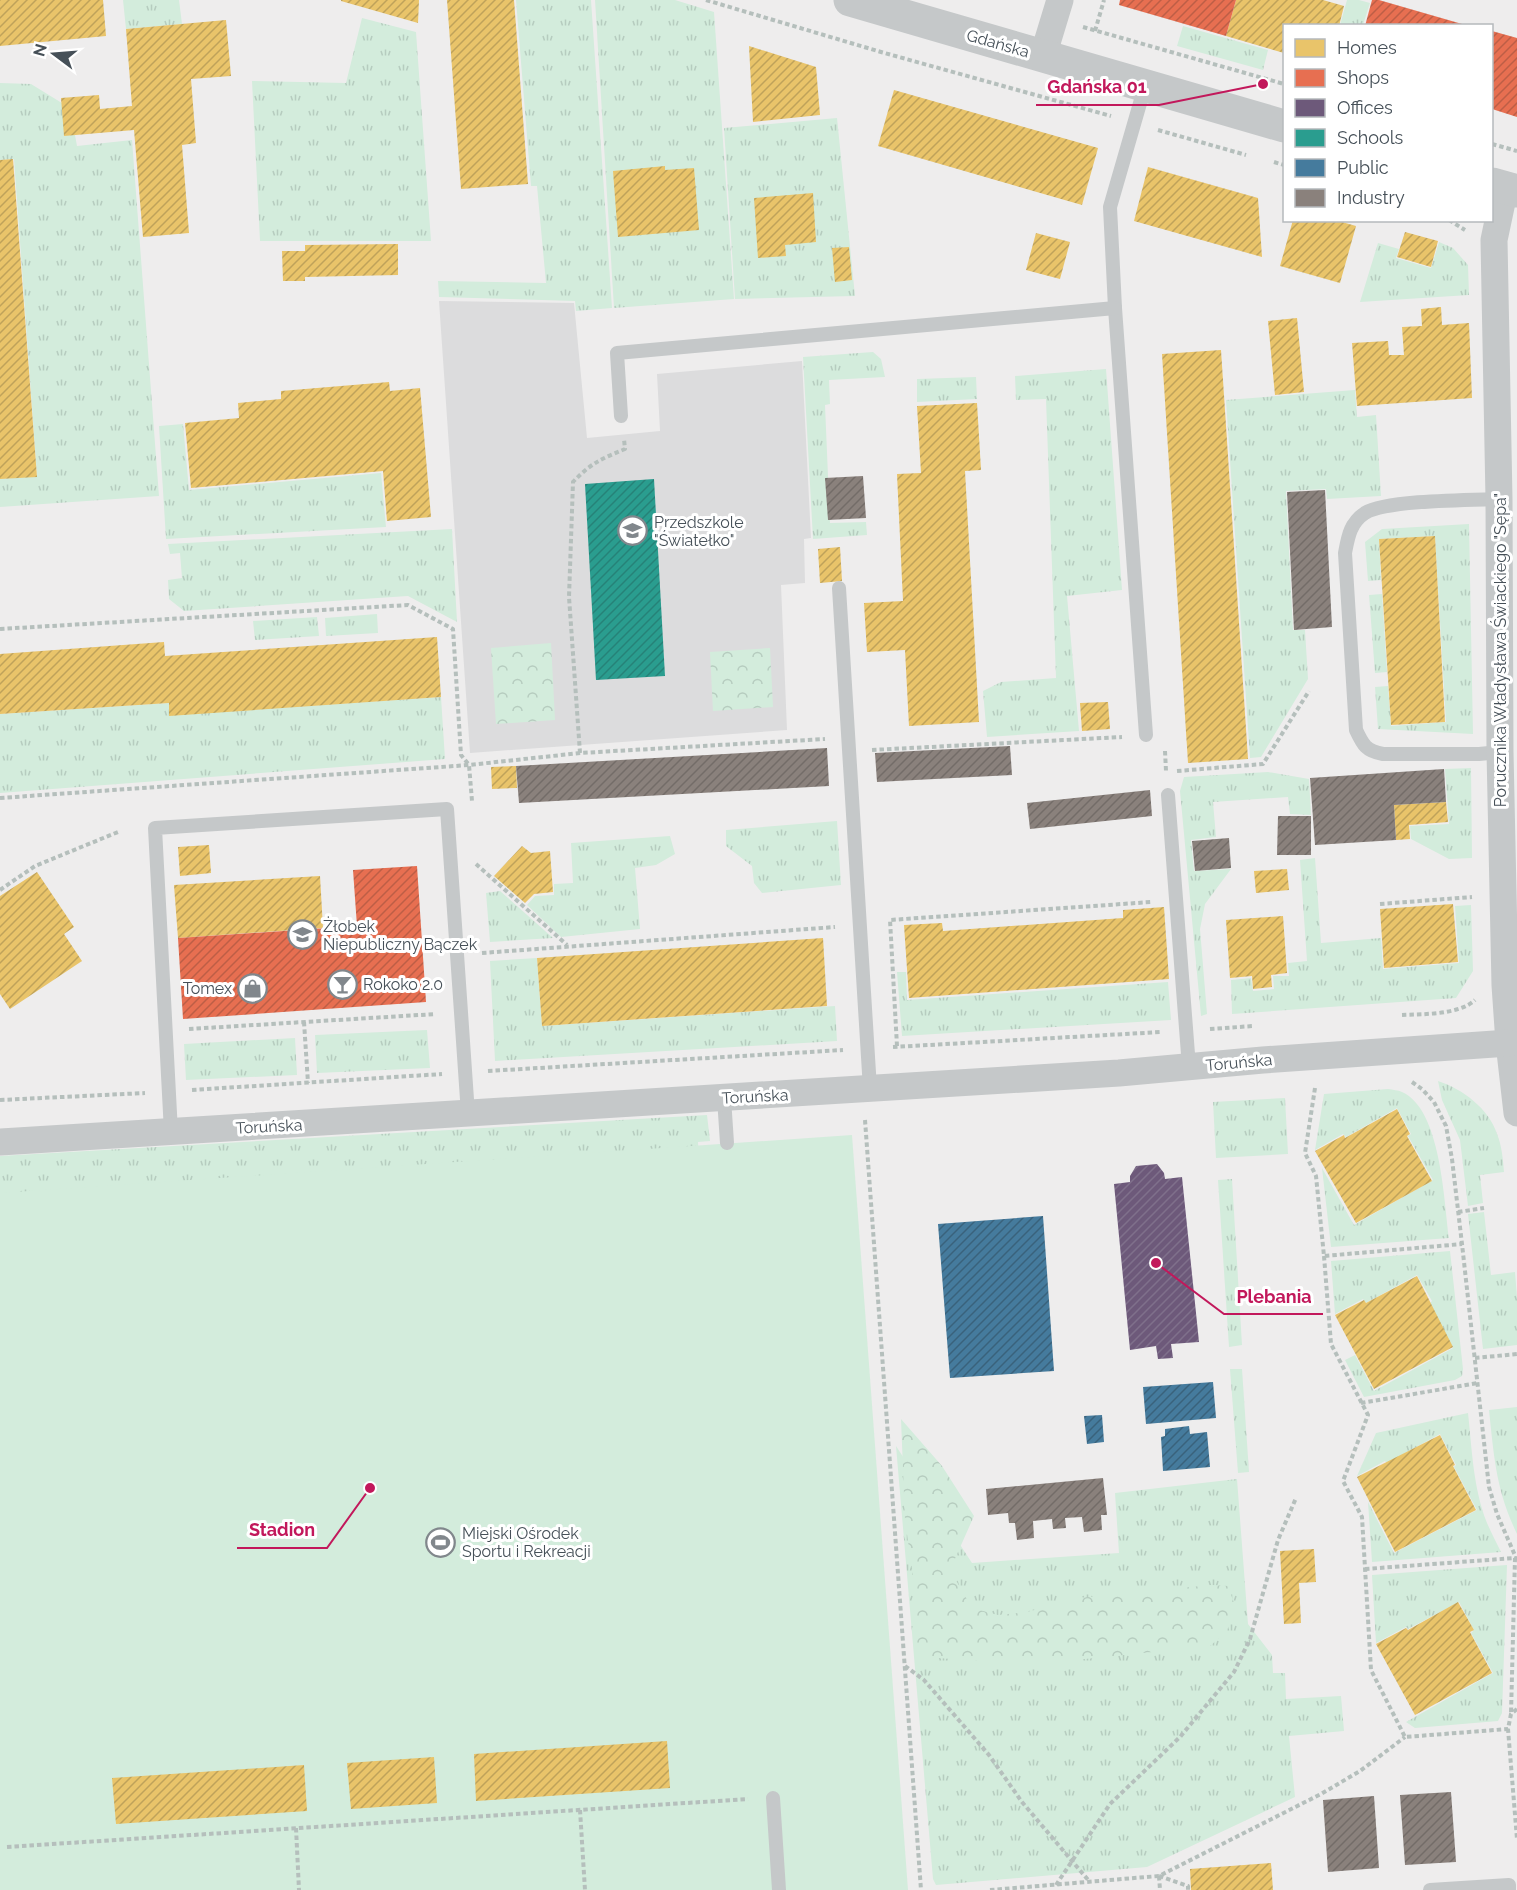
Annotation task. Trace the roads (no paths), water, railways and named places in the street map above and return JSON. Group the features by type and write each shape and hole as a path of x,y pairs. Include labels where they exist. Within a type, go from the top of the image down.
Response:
{"street":[{"name":"Gdańska","path":"850,0 1283,126"},
{"path":"1043,56 1057,9"},
{"name":"Porucznika Władysława Świackiego \"Sępa\"","path":"1504,188 1494,240 1499,499 1500,752 1504,949 1509,1044 1517,1113"},
{"name":"Toruńska","path":"0,1142 724,1098 867,1101 1119,1073 1509,1044"}],"lane":[{"path":"1145,86 1110,207 1146,735"},
{"path":"621,416 617,353 1116,308"},
{"path":"1499,499 1385,505 1366,512 1357,520 1350,529 1345,553 1356,730 1363,745 1374,753 1383,754 1500,752"},
{"path":"839,588 868,1048 867,1101"},
{"path":"1168,795 1189,1067"},
{"path":"171,1132 155,828 447,809 468,1114"},
{"path":"724,1098 727,1143"},
{"path":"773,1798 779,1890"},
{"path":"1430,1890 1509,1885 1509,1890"}],"place":[{"name":"Gdańska 01","path":"1263,84"},
{"name":"Przedszkole \"Światełko\"","path":"633,531"},
{"name":"Żłobek Niepubliczny Bączek","path":"302,935"},
{"name":"Rokoko 2.0","path":"342,984"},
{"name":"Tomex","path":"253,988"},
{"name":"Plebania","path":"1156,1263"},
{"name":"Stadion","path":"370,1488"},
{"name":"Miejski Ośrodek Sportu i Rekreacji","path":"441,1542"}]}
